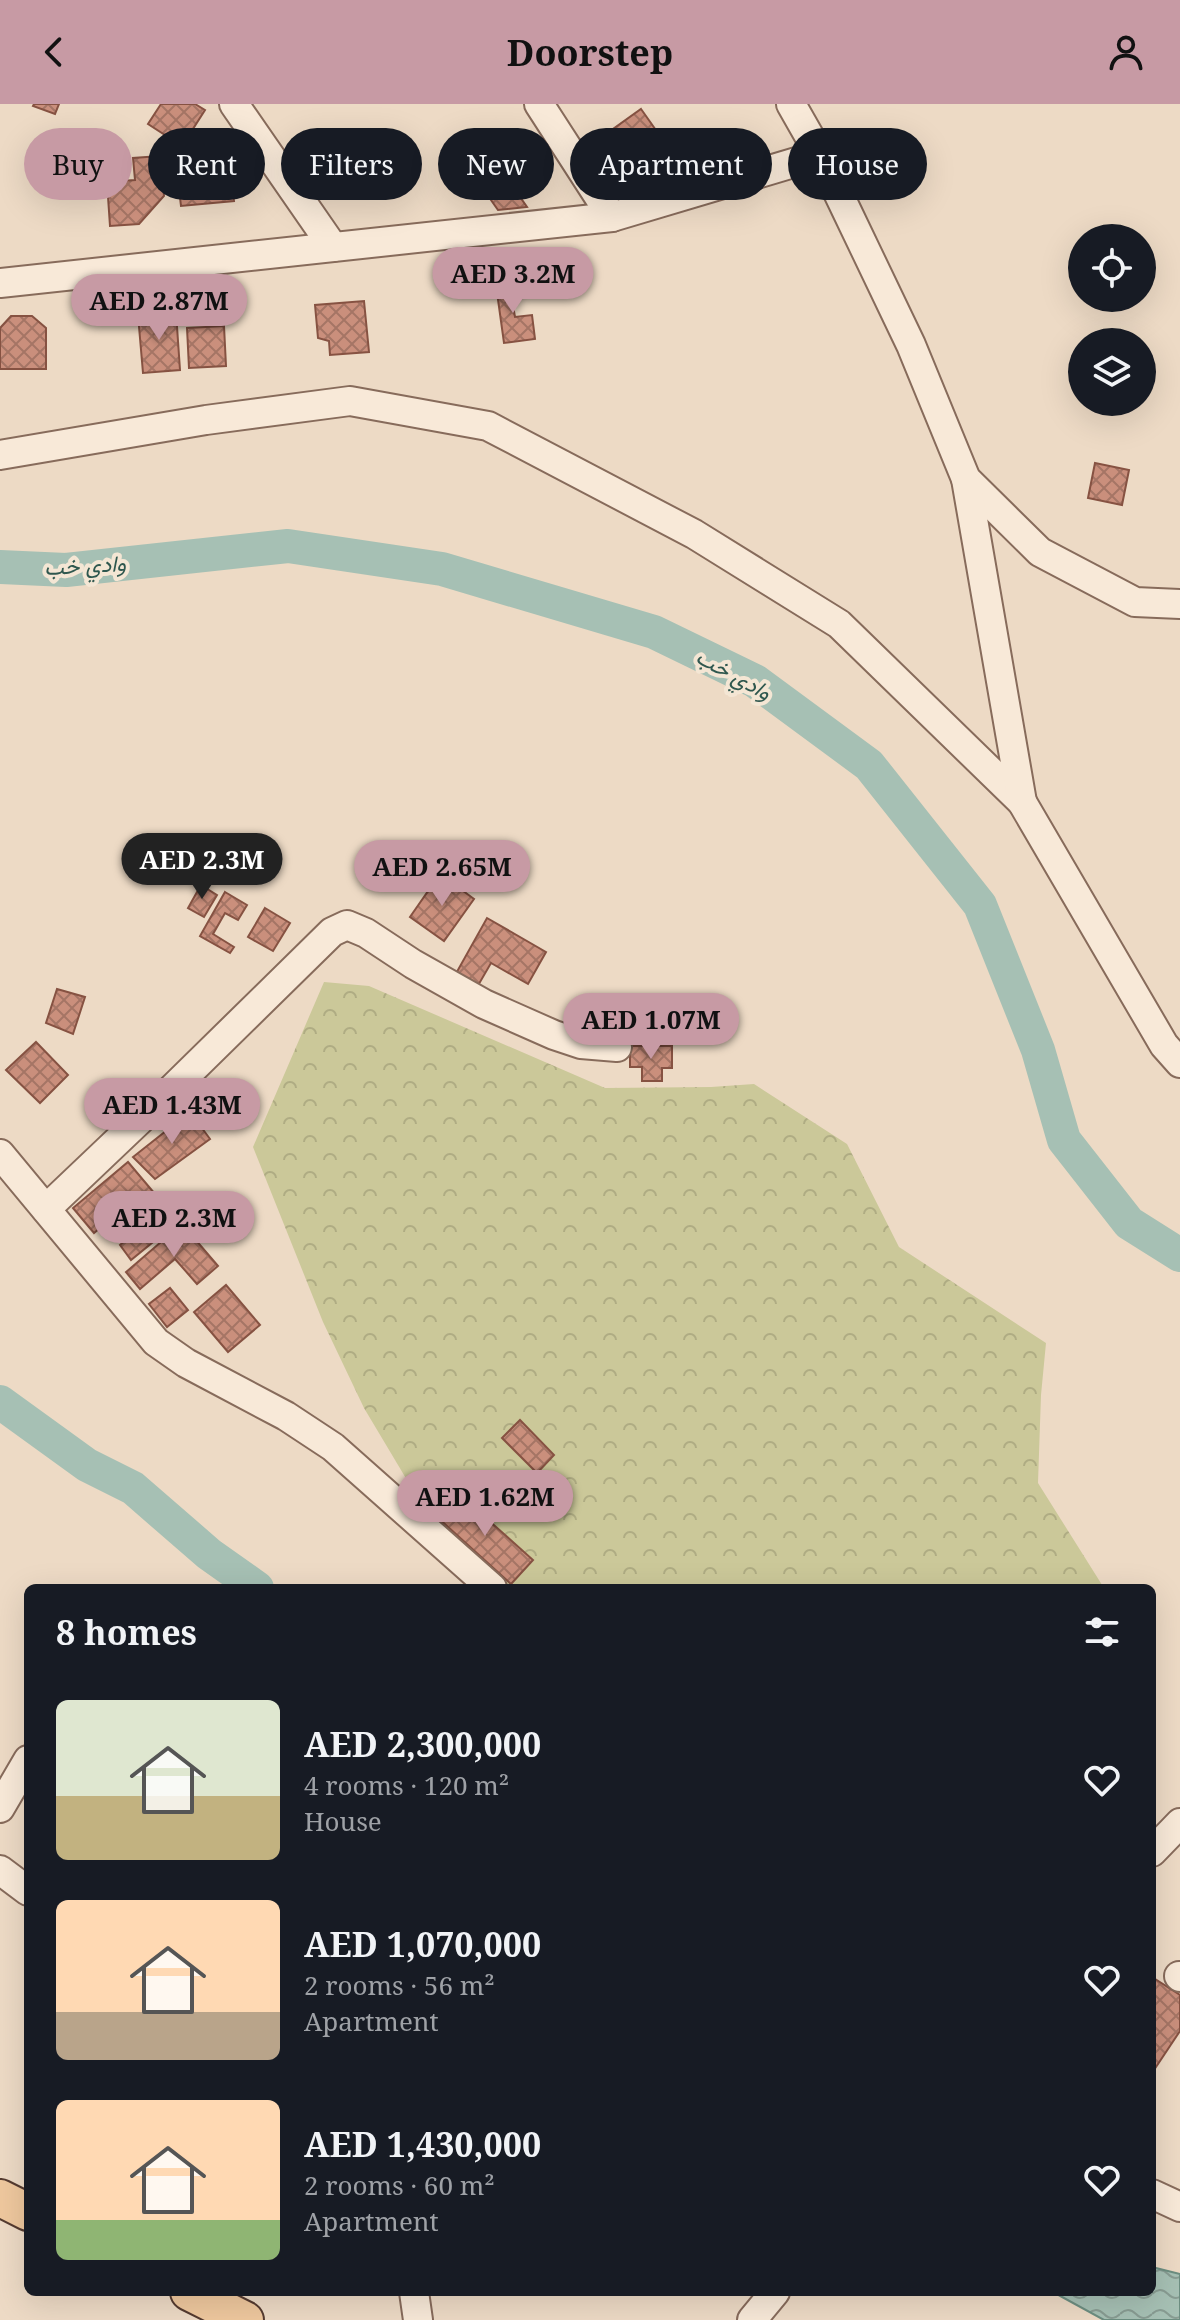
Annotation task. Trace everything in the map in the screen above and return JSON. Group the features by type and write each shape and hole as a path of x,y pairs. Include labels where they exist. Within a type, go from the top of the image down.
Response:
{"main road":[{"path":"0,2198 24,2210"},
{"path":"197,2296 245,2320"}],"street":[{"path":"234,104 333,247"},
{"path":"539,104 612,217"},
{"path":"791,104 805,128"},
{"path":"0,283 612,217 788,165"},
{"path":"842,200 911,345 966,479 1022,802"},
{"path":"0,455 206,420 350,401 488,426 694,534 839,624 1022,802 1164,1045 1180,1063"},
{"path":"966,479 1040,552 1135,602 1180,604"},
{"path":"46,1209 332,932 347,925 366,933 484,1004 581,1044 617,1047"},
{"path":"0,1154 156,1342 186,1363 286,1416 333,1447 487,1584"},
{"path":"0,1808 24,1767"},
{"path":"1156,1848 1180,1823"},
{"path":"0,1870 24,1888"},
{"path":"1156,2196 1180,2207"},
{"path":"415,2296 418,2320"},
{"path":"752,2320 772,2296"}],"green space":[{"path":"324,982 369,986 605,1088 754,1084 847,1144 899,1247 1046,1343 1038,1483 1101,1584 488,1584 432,1522 364,1408 323,1322 253,1147"}],"water":[{"path":"1156,2268 1180,2274 1180,2320 1104,2320 1060,2296 1156,2296"}],"building":[{"path":"34,104 59,104 55,114"},
{"path":"161,104 195,104 205,110 194,128 154,128 148,124"},
{"path":"641,109 654,128 614,128"},
{"path":"148,157 148,200 160,200 139,224 110,226 108,200 132,200 132,180 135,180 133,158"},
{"path":"180,200 234,201 181,206"},
{"path":"491,200 522,200 527,207 498,210"},
{"path":"521,282 523,298 512,300 515,317 532,315 535,339 504,343 496,285"},
{"path":"215,287 218,318 184,321 181,291"},
{"path":"364,301 369,352 330,355 329,341 318,338 315,305"},
{"path":"176,312 180,370 143,373 138,315"},
{"path":"11,316 32,316 46,328 46,369 0,369 0,328"},
{"path":"224,326 226,366 189,368 187,328"},
{"path":"1095,463 1129,470 1122,505 1088,498"},
{"path":"440,874 474,899 444,941 410,917"},
{"path":"201,885 217,895 204,917 188,908"},
{"path":"225,892 247,905 238,920 225,913 213,934 234,947 230,953 200,936"},
{"path":"265,908 290,923 273,951 248,937"},
{"path":"487,918 546,952 528,984 491,963 476,989 454,977"},
{"path":"57,989 85,997 73,1034 46,1023"},
{"path":"36,1042 68,1075 40,1103 6,1070"},
{"path":"630,1046 672,1046 672,1068 662,1068 662,1081 642,1081 642,1067 630,1067"},
{"path":"190,1112 210,1139 155,1179 133,1157"},
{"path":"128,1162 160,1200 140,1217 121,1195 105,1208 113,1217 94,1233 73,1208"},
{"path":"182,1224 218,1266 197,1284 175,1259 140,1289 126,1272"},
{"path":"141,1228 153,1242 131,1260 120,1245"},
{"path":"226,1285 260,1325 228,1352 194,1312"},
{"path":"170,1288 188,1310 167,1327 149,1304"},
{"path":"520,1420 554,1455 537,1473 502,1438"},
{"path":"458,1493 533,1560 511,1584 436,1516"},
{"path":"1156,1980 1180,1995 1180,2031 1156,2067"}],"waterway":[{"name":"وادي خب","path":"0,567 66,570 288,546 442,569 654,632 755,681 869,765 980,905 1038,1050 1064,1140 1129,1223 1180,1255"},
{"path":"0,1402 87,1465 133,1488 209,1554 251,1584"}]}
